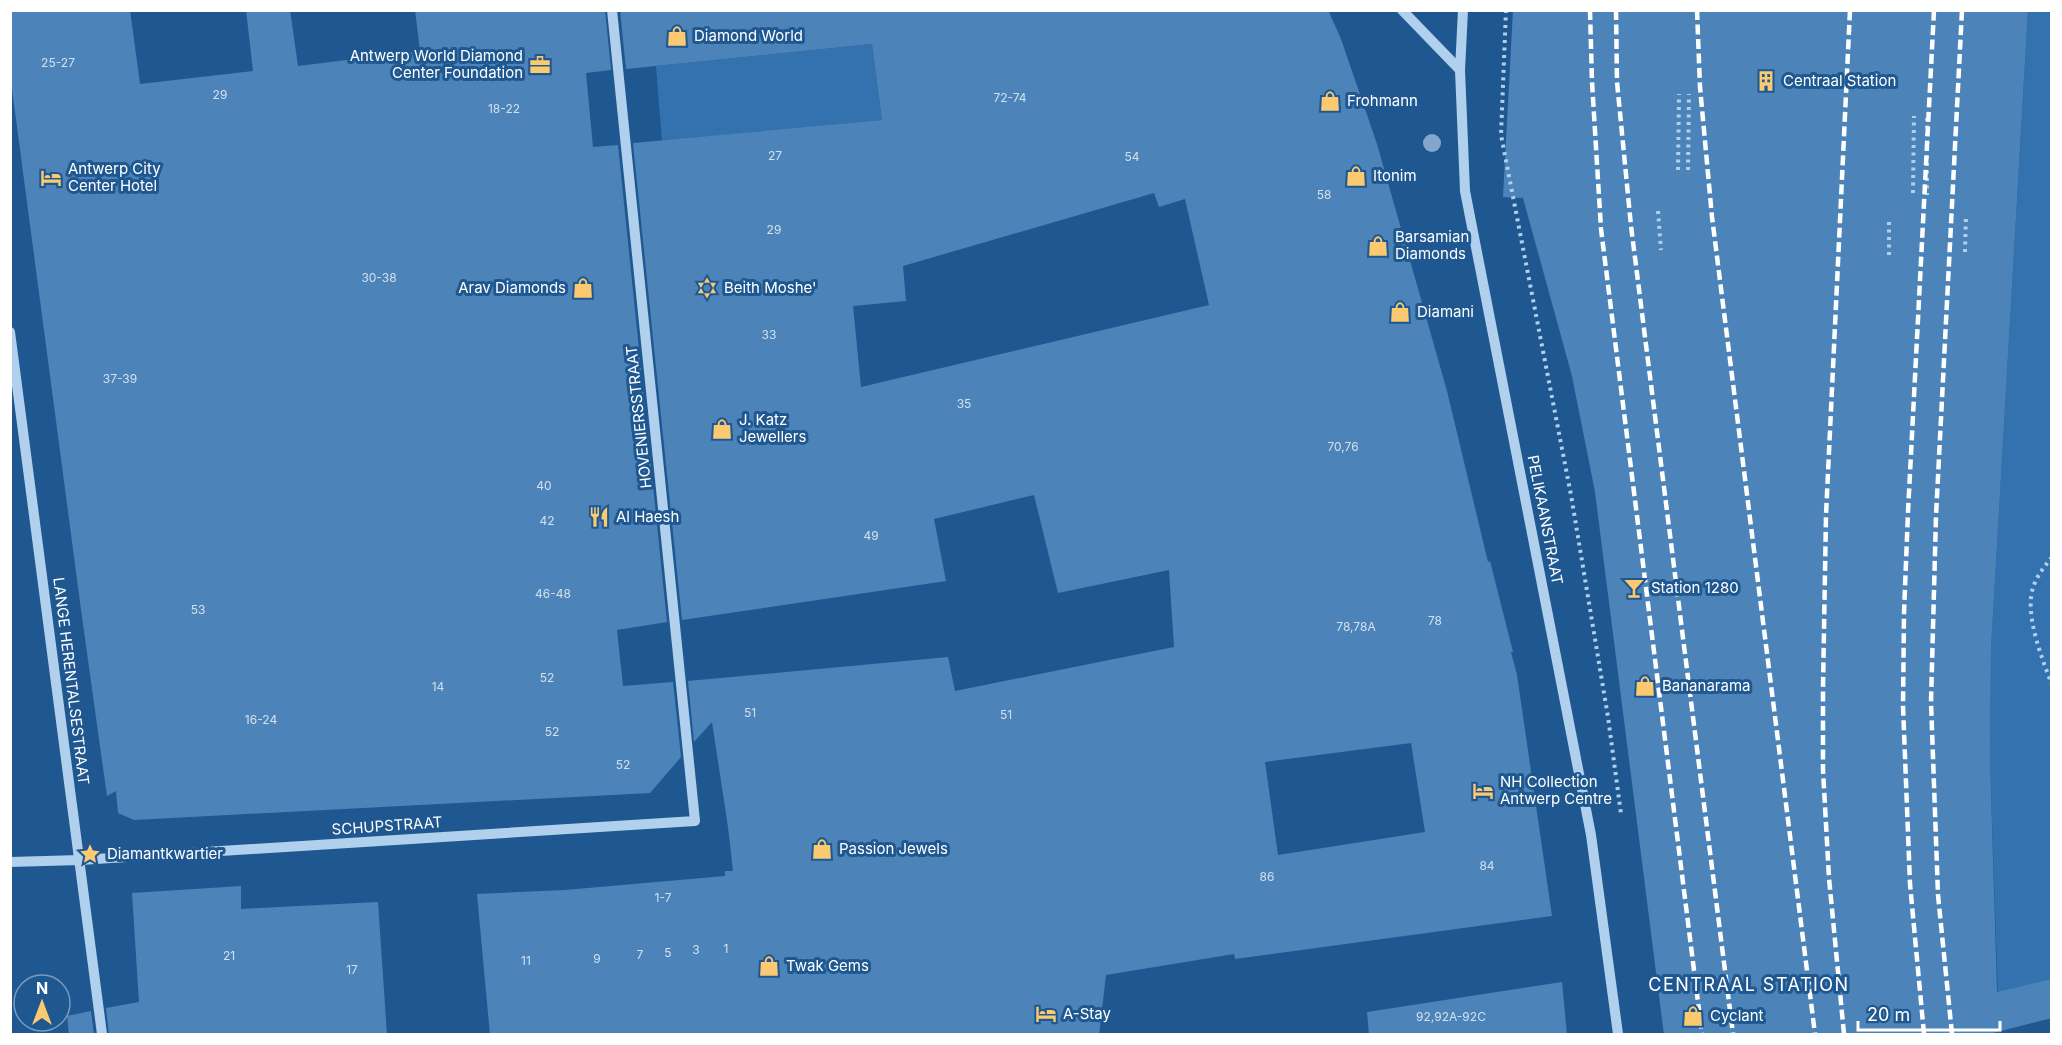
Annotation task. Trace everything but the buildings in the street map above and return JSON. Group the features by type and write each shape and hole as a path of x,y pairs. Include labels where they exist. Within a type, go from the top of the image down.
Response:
{"street":[{"name":"HOVENIERSSTRAAT","path":"612,10 695,821"},
{"path":"1402,10 1460,70"},
{"name":"PELIKAANSTRAAT","path":"1463,10 1460,70 1465,191 1591,835 1618,1035"},
{"name":"LANGE HERENTALSESTRAAT","path":"10,332 102,1035"},
{"name":"SCHUPSTRAAT","path":"10,862 80,860 695,821"}],"path":[{"path":"1506,10 1501,135 1571,495 1608,717 1622,822"},
{"path":"1678,170 1679,94"},
{"path":"1688,170 1689,94"},
{"path":"1913,193 1914,116"},
{"path":"1927,118 1927,195"},
{"path":"1658,211 1661,250"},
{"path":"1965,252 1966,214"},
{"path":"1889,218 1889,255"},
{"path":"2052,557 2041,571 2033,587 2033,632 2052,685"}],"shaded area":[{"path":"2028,11 2051,11 2051,1018 1999,1031 1990,758 1991,649"},
{"path":"872,44 882,120 662,141 656,66"}],"railway":[{"path":"1590,10 1601,229 1702,1034"},
{"path":"1616,10 1617,82 1631,226 1733,1034"},
{"path":"1697,10 1700,87 1712,217 1815,1034"},
{"path":"1844,1034 1829,878 1823,770 1823,688 1826,515 1850,10"},
{"path":"1924,1034 1910,884 1903,706 1908,512 1934,10"},
{"path":"1952,1034 1938,895 1931,702 1936,516 1962,10"}],"place":[{"name":"Diamond World","path":"677,36"},
{"name":"Antwerp World Diamond Center Foundation","path":"540,65"},
{"name":"Centraal Station","path":"1766,81"},
{"name":"Frohmann","path":"1330,101"},
{"name":"Itonim","path":"1356,176"},
{"name":"Antwerp City Center Hotel","path":"51,178"},
{"name":"Barsamian Diamonds","path":"1378,246"},
{"name":"Arav Diamonds","path":"583,288"},
{"name":"Beith Moshe'","path":"707,288"},
{"name":"Diamani","path":"1400,312"},
{"name":"J. Katz Jewellers","path":"722,429"},
{"name":"Al Haesh","path":"599,517"},
{"name":"Station 1280","path":"1634,588"},
{"name":"Bananarama","path":"1645,686"},
{"name":"NH Collection Antwerp Centre","path":"1483,791"},
{"name":"Passion Jewels","path":"822,849"},
{"name":"Diamantkwartier","path":"90,854"},
{"name":"Twak Gems","path":"769,966"},
{"name":"A-Stay","path":"1046,1014"},
{"name":"Cyclant","path":"1693,1016"}],"district":[{"name":"CENTRAAL STATION","path":"1749,985"}]}
